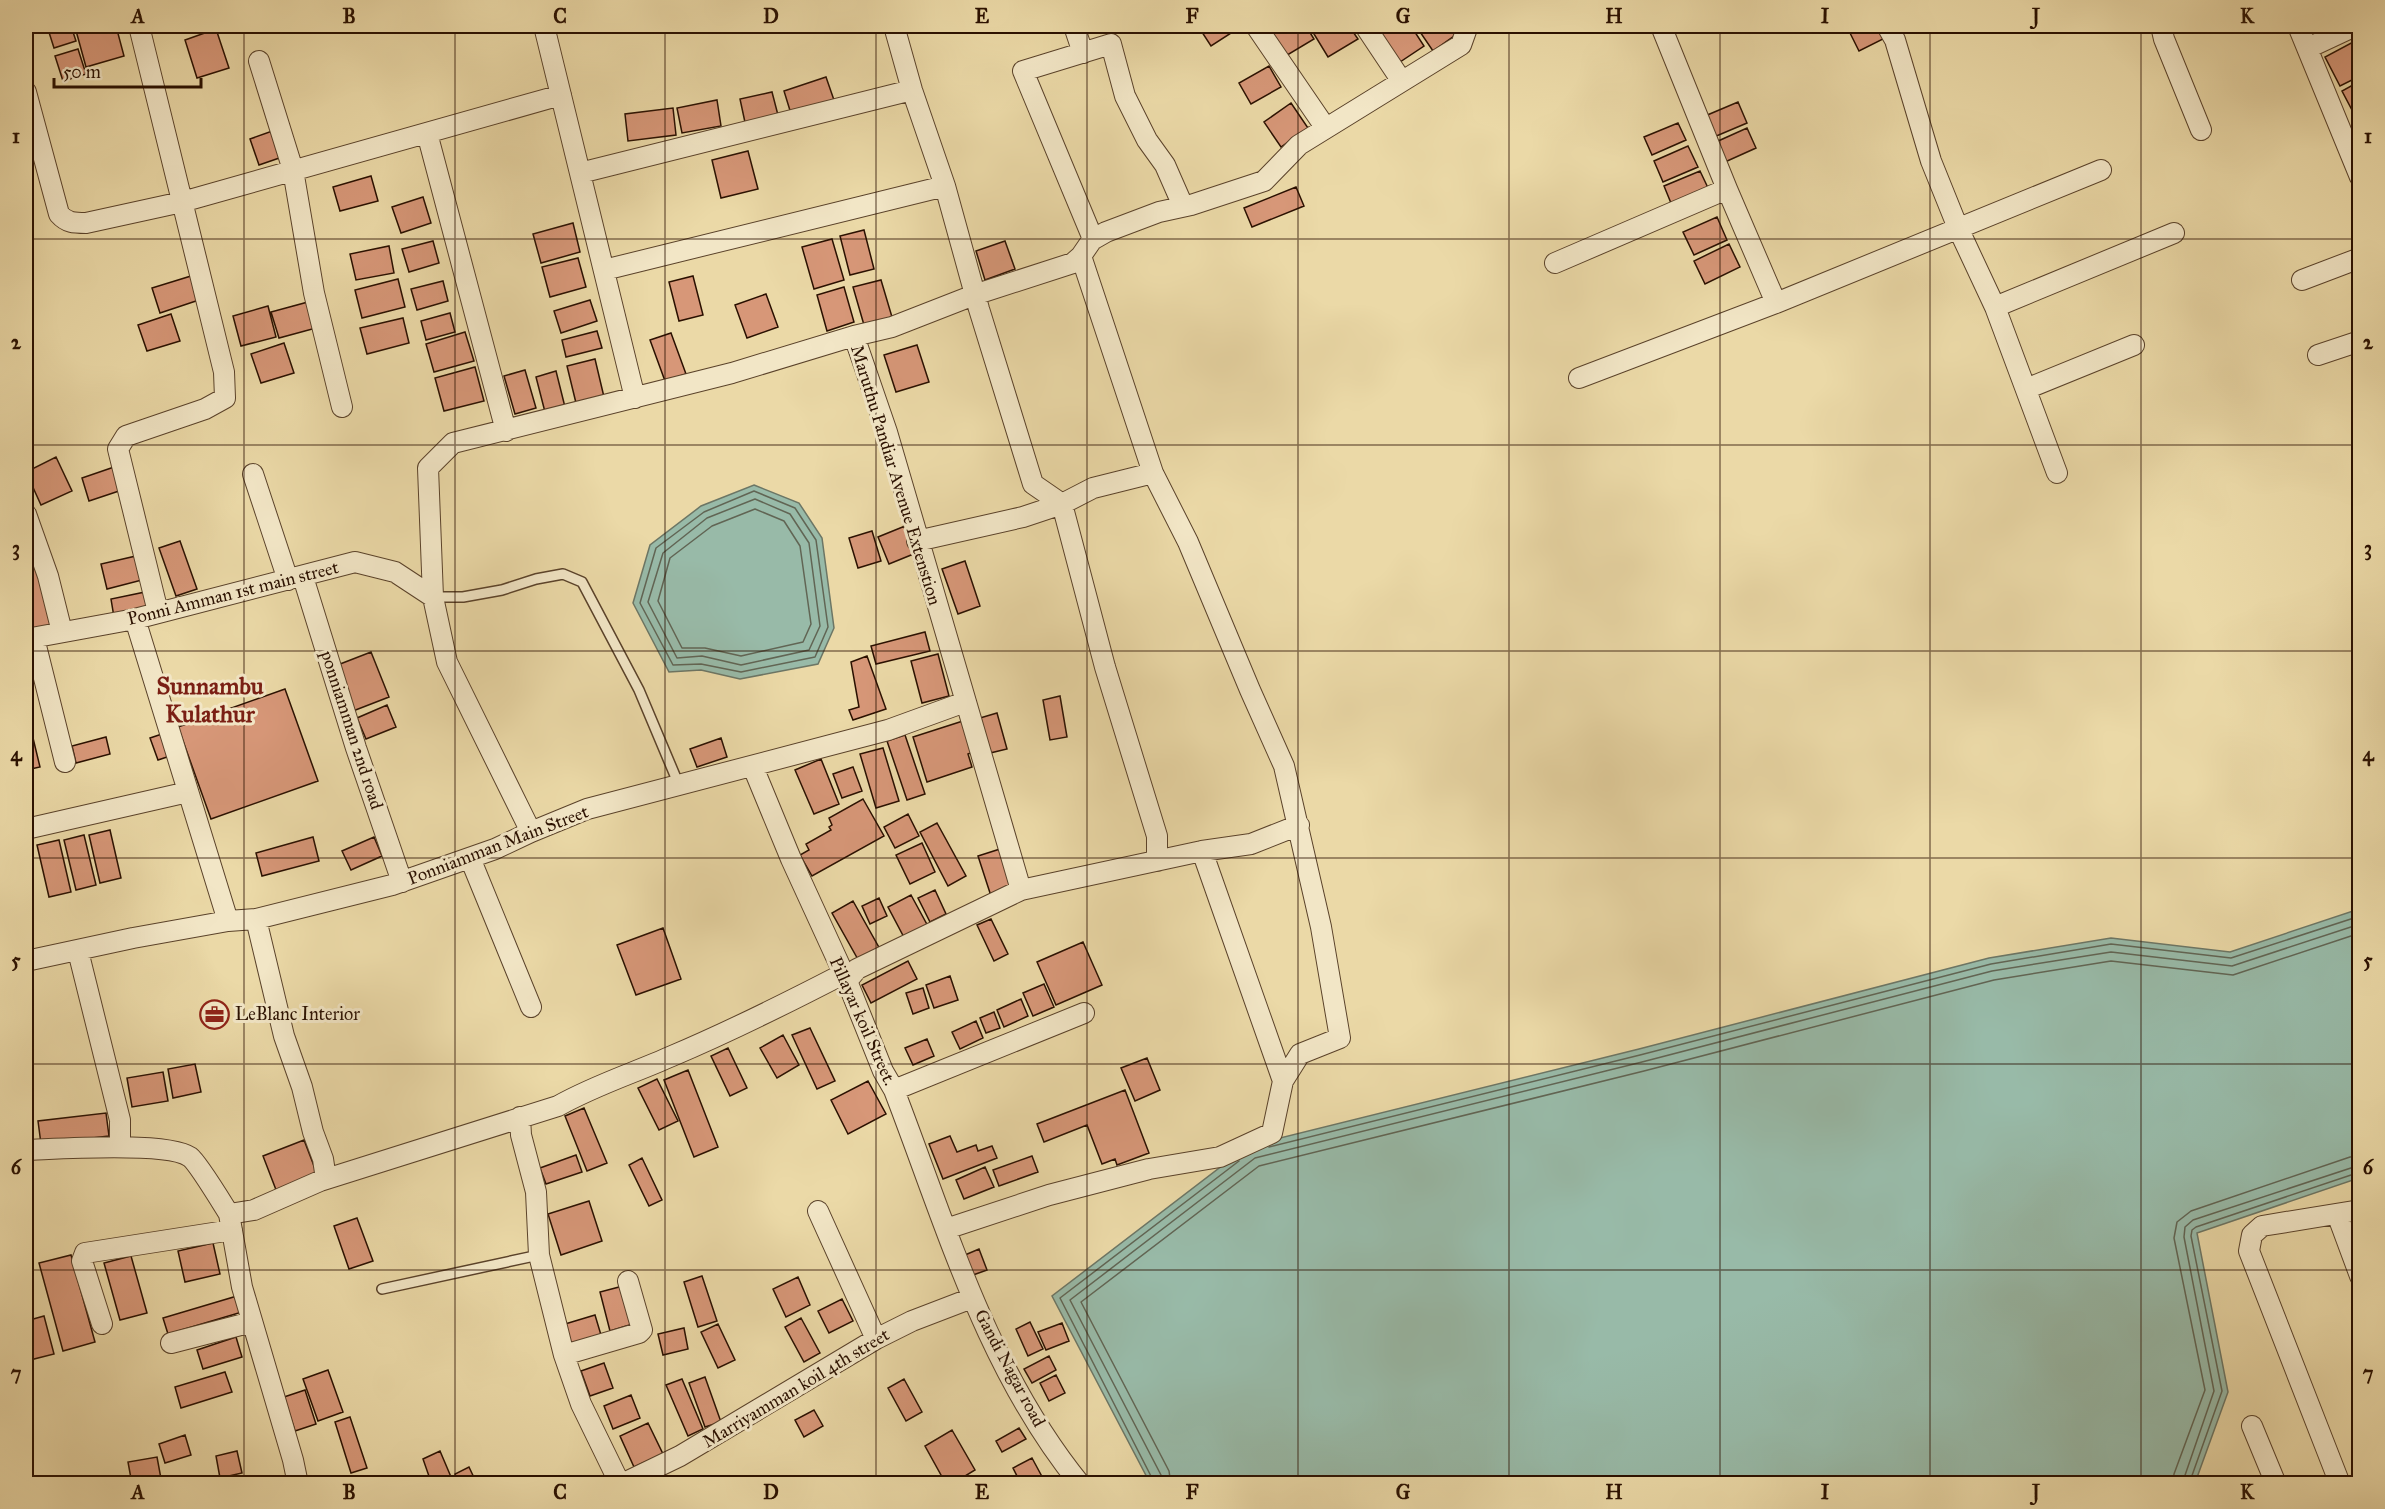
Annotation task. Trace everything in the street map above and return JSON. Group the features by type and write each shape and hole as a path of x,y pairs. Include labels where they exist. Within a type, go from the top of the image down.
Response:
{"street":[{"path":"139,26 224,372 225,398 205,409 126,436 118,449 158,612"},
{"path":"544,26 635,398"},
{"path":"894,26 912,90 945,186 975,295 1033,484 1062,504 1105,668 1157,836 1157,861"},
{"path":"1074,26 1083,53"},
{"path":"1256,26 1325,128"},
{"path":"1365,26 1401,80"},
{"path":"946,1229 1049,1195 1149,1169 1220,1157 1272,1133 1284,1082 1300,1054 1340,1038 1321,927 1284,766 1188,542 1153,473 1081,256 1093,239 1106,232 1159,212 1264,181 1299,145 1461,45 1466,31 1462,26"},
{"path":"1662,26 1726,189 1776,303"},
{"path":"1887,26 1894,40 1931,161 1958,228 1995,307 2057,473"},
{"path":"2161,26 2164,39 2201,130"},
{"path":"2298,26 2353,147 2360,177"},
{"path":"2308,48 2355,26"},
{"path":"1093,239 1023,71 1111,44 1125,96 1147,140 1165,165 1183,206"},
{"path":"259,61 293,170 314,293 342,406"},
{"path":"580,173 912,90"},
{"path":"26,92 59,214 66,222 86,223 182,201 561,95"},
{"path":"427,133 506,431"},
{"path":"1579,378 1776,303 2101,170"},
{"path":"604,270 945,186"},
{"path":"1555,263 1726,189"},
{"path":"1995,307 2174,233"},
{"name":"Maruthu Pandiar Avenue Extenstion","path":"1021,890 880,410 854,336 892,327 975,295 1073,262 1081,256"},
{"path":"2302,280 2360,258"},
{"path":"531,832 447,662 433,597 428,468 453,443 732,373 854,336"},
{"path":"2318,355 2360,341"},
{"path":"2026,388 2134,345"},
{"path":"917,541 1023,517 1062,504 1093,488 1153,473"},
{"name":"ponniamman 2nd road","path":"253,474 296,579 402,882"},
{"path":"26,514 48,576 62,632"},
{"name":"Ponni Amman 1st main street","path":"30,639 135,619 355,562 395,572 433,597"},
{"path":"135,619 228,921"},
{"path":"30,639 65,762"},
{"name":"Ponniamman Main Street","path":"26,961 134,938 228,921 256,919 402,882 495,849 587,809 888,730 965,702"},
{"name":"Pillayar koil Street.","path":"753,766 883,1071 894,1090 968,1289"},
{"path":"26,829 188,792"},
{"path":"102,1324 82,1261 85,1253 230,1222 326,1179 558,1106 589,1088 671,1057 845,978 857,969 1021,890 1202,851 1251,844 1299,825"},
{"path":"1202,851 1284,1082"},
{"path":"470,858 531,1007"},
{"path":"256,919 284,1036 302,1087 313,1132 323,1159 326,1179"},
{"path":"78,951 120,1120 120,1147"},
{"path":"894,1090 1084,1013"},
{"path":"520,1117 521,1135 536,1192 539,1255 564,1355 581,1404 621,1484"},
{"path":"26,1150 120,1147 176,1152 191,1158 230,1222 234,1254 290,1450 297,1484"},
{"path":"2340,1484 2249,1251 2252,1235 2262,1226 2360,1210"},
{"path":"818,1211 876,1339"},
{"path":"2337,1214 2360,1276"},
{"path":"564,1355 639,1333 642,1330 628,1281"},
{"name":"Marriyamman koil 4th street","path":"621,1484 680,1456 876,1339 968,1289"},
{"name":"Gandi Nagar road","path":"968,1289 1020,1396 1080,1484"},
{"path":"171,1343 252,1322"},
{"path":"2252,1425 2276,1484"}],"lane":[{"path":"433,597 472,595 502,590 536,579 563,574 582,582 639,690 679,785"},
{"path":"382,1290 539,1255"}],"water":[{"path":"754,485 799,503 822,538 834,628 818,664 740,679 701,670 669,672 633,603 650,545 701,506"},
{"path":"2359,909 2359,1178 2197,1233 2228,1392 2195,1483 1150,1483 1052,1296 1248,1146 1639,1049 1989,958 2111,938 2230,952"}],"building":[{"path":"47,26 71,26 76,41 54,48"},
{"path":"116,26 124,56 86,67 75,27"},
{"path":"1198,26 1242,26 1211,46"},
{"path":"1306,26 1314,39 1284,57 1266,28"},
{"path":"1328,26 1349,26 1358,39 1328,57 1314,34"},
{"path":"1374,26 1411,26 1424,46 1397,64"},
{"path":"1416,26 1457,26 1461,31 1433,51"},
{"path":"1855,26 1878,26 1885,38 1859,51 1848,29"},
{"path":"2314,26 2339,26 2319,36"},
{"path":"216,29 229,68 197,78 185,40"},
{"path":"2355,41 2360,50 2360,76 2340,86 2325,57"},
{"path":"78,49 86,74 63,81 55,56"},
{"path":"1269,66 1281,87 1251,104 1239,83"},
{"path":"826,77 835,103 792,117 784,91"},
{"path":"2360,81 2360,106 2352,110 2342,91"},
{"path":"772,92 779,119 746,127 740,99"},
{"path":"717,100 721,126 682,133 677,108"},
{"path":"1738,102 1747,123 1714,137 1705,116"},
{"path":"1291,103 1308,128 1281,147 1264,122"},
{"path":"673,108 676,135 628,141 625,114"},
{"path":"1678,123 1686,140 1652,155 1644,137"},
{"path":"1747,128 1756,148 1725,162 1716,142"},
{"path":"278,129 288,155 259,165 250,139"},
{"path":"1688,146 1698,167 1663,182 1654,161"},
{"path":"748,151 758,189 721,198 712,160"},
{"path":"1700,171 1710,192 1673,208 1664,186"},
{"path":"371,176 378,201 340,211 333,187"},
{"path":"1296,187 1304,206 1252,227 1244,208"},
{"path":"423,197 431,223 401,233 392,207"},
{"path":"1717,217 1727,240 1694,255 1683,232"},
{"path":"573,223 580,252 541,263 533,234"},
{"path":"864,230 874,269 850,275 840,236"},
{"path":"832,239 844,280 814,289 802,247"},
{"path":"433,241 439,263 409,272 402,249"},
{"path":"1005,241 1015,269 985,280 976,251"},
{"path":"1729,244 1740,267 1705,284 1694,261"},
{"path":"389,246 394,273 356,280 350,254"},
{"path":"578,258 586,287 550,297 542,267"},
{"path":"191,276 199,300 160,313 152,288"},
{"path":"693,276 703,315 679,321 669,282"},
{"path":"398,279 405,307 362,318 355,290"},
{"path":"881,280 892,317 864,325 853,287"},
{"path":"443,281 448,301 417,310 411,289"},
{"path":"844,287 854,322 827,331 817,295"},
{"path":"766,294 778,327 747,338 735,305"},
{"path":"590,300 597,321 561,333 554,311"},
{"path":"308,302 316,328 279,338 271,312"},
{"path":"268,306 276,337 241,346 233,316"},
{"path":"450,313 455,332 426,340 421,321"},
{"path":"171,314 180,341 147,351 138,325"},
{"path":"403,318 409,343 367,354 360,328"},
{"path":"597,331 602,348 566,357 562,340"},
{"path":"465,332 474,361 434,372 426,344"},
{"path":"671,333 686,374 665,381 650,340"},
{"path":"284,343 294,373 261,383 251,354"},
{"path":"917,345 929,382 896,392 884,355"},
{"path":"595,359 604,397 576,403 567,366"},
{"path":"475,367 484,401 444,411 435,378"},
{"path":"525,370 536,408 515,414 504,376"},
{"path":"556,371 565,407 545,412 536,377"},
{"path":"56,457 72,491 41,505 26,472"},
{"path":"117,466 125,489 89,501 82,478"},
{"path":"905,526 916,553 889,564 878,537"},
{"path":"872,531 881,561 858,568 849,538"},
{"path":"180,541 197,589 176,596 159,548"},
{"path":"32,543 60,625 26,632 26,545"},
{"path":"136,556 142,580 107,589 101,564"},
{"path":"965,561 980,606 958,614 942,569"},
{"path":"150,591 154,609 114,617 111,599"},
{"path":"925,632 930,651 876,664 871,646"},
{"path":"371,652 389,697 353,711 335,666"},
{"path":"938,654 949,696 922,703 911,661"},
{"path":"867,656 886,709 853,720 849,710 859,707 851,662"},
{"path":"285,689 318,781 211,819 178,727"},
{"path":"1060,696 1067,737 1050,740 1043,700"},
{"path":"387,705 396,727 366,739 357,718"},
{"path":"997,713 1007,749 990,753 980,718"},
{"path":"966,720 976,751 968,754 972,767 927,782 913,737"},
{"path":"162,734 170,756 158,760 150,738"},
{"path":"905,735 925,794 907,800 887,741"},
{"path":"106,737 110,754 76,763 72,746"},
{"path":"33,738 40,767 26,770 26,740"},
{"path":"721,738 727,757 697,767 690,749"},
{"path":"883,748 899,801 876,808 860,754"},
{"path":"821,759 839,804 814,814 795,770"},
{"path":"853,767 862,791 842,798 833,774"},
{"path":"863,799 884,836 812,876 800,855 809,850 806,844 831,830 829,827 832,825 829,818"},
{"path":"908,814 919,836 895,848 884,827"},
{"path":"937,823 966,876 948,886 920,832"},
{"path":"110,830 121,878 100,883 89,835"},
{"path":"84,835 96,885 76,890 64,840"},
{"path":"313,837 319,861 262,876 256,853"},
{"path":"374,837 382,856 351,870 342,851"},
{"path":"59,840 71,892 49,897 37,845"},
{"path":"922,843 935,872 910,884 896,855"},
{"path":"1000,849 1014,888 991,896 978,856"},
{"path":"935,890 946,914 930,922 918,898"},
{"path":"911,895 930,930 907,943 888,907"},
{"path":"879,898 887,916 870,924 862,906"},
{"path":"853,901 881,951 860,963 832,913"},
{"path":"991,919 1008,954 994,961 977,925"},
{"path":"663,928 681,979 636,995 617,945"},
{"path":"1083,942 1102,985 1056,1005 1037,962"},
{"path":"908,961 917,979 871,1003 862,985"},
{"path":"950,976 958,1000 934,1008 926,985"},
{"path":"1044,984 1054,1007 1033,1016 1023,993"},
{"path":"923,988 929,1008 913,1014 906,993"},
{"path":"1021,999 1028,1016 1004,1027 997,1010"},
{"path":"994,1012 1000,1028 986,1033 980,1018"},
{"path":"976,1021 983,1038 960,1049 952,1032"},
{"path":"810,1028 835,1081 817,1089 792,1035"},
{"path":"783,1035 799,1065 777,1078 760,1048"},
{"path":"927,1039 934,1056 913,1065 905,1048"},
{"path":"728,1048 747,1088 730,1096 711,1056"},
{"path":"26,1052 32,1083 26,1084"},
{"path":"1147,1058 1160,1090 1135,1101 1121,1068"},
{"path":"195,1064 201,1092 173,1098 168,1069"},
{"path":"688,1070 718,1147 694,1157 664,1080"},
{"path":"163,1072 168,1101 132,1107 127,1078"},
{"path":"657,1079 678,1121 659,1130 638,1088"},
{"path":"868,1081 886,1114 848,1134 831,1100"},
{"path":"1125,1090 1149,1153 1117,1165 1115,1159 1102,1164 1087,1125 1044,1142 1037,1124"},
{"path":"584,1108 607,1163 587,1171 565,1116"},
{"path":"106,1113 109,1136 41,1144 38,1121"},
{"path":"950,1136 957,1152 976,1145 978,1151 992,1146 997,1158 943,1179 929,1144"},
{"path":"304,1140 319,1179 278,1195 263,1156"},
{"path":"576,1155 582,1172 546,1184 540,1168"},
{"path":"1032,1156 1038,1172 999,1186 993,1170"},
{"path":"642,1158 662,1200 649,1206 629,1165"},
{"path":"985,1167 994,1187 964,1199 956,1180"},
{"path":"589,1201 602,1241 561,1255 548,1214"},
{"path":"357,1218 373,1261 349,1269 334,1226"},
{"path":"213,1243 220,1274 185,1282 178,1251"},
{"path":"979,1249 987,1270 973,1275 965,1255"},
{"path":"71,1255 95,1342 63,1351 39,1263"},
{"path":"131,1256 147,1313 120,1320 104,1263"},
{"path":"702,1276 717,1321 698,1327 684,1282"},
{"path":"798,1277 810,1305 786,1317 773,1289"},
{"path":"623,1286 636,1323 610,1331 600,1292"},
{"path":"237,1296 242,1312 168,1334 163,1318"},
{"path":"842,1299 853,1321 829,1333 818,1311"},
{"path":"595,1315 601,1335 571,1344 565,1324"},
{"path":"44,1316 54,1354 30,1360 26,1344 26,1321"},
{"path":"801,1318 820,1353 804,1362 785,1327"},
{"path":"1030,1322 1043,1349 1028,1356 1016,1329"},
{"path":"1062,1323 1069,1341 1046,1350 1038,1332"},
{"path":"718,1324 735,1360 718,1368 701,1332"},
{"path":"684,1328 688,1349 663,1355 658,1334"},
{"path":"236,1337 242,1357 203,1369 197,1350"},
{"path":"1049,1356 1056,1370 1032,1383 1024,1369"},
{"path":"604,1363 613,1388 590,1396 581,1371"},
{"path":"328,1370 343,1412 318,1421 303,1379"},
{"path":"225,1372 232,1392 181,1408 175,1387"},
{"path":"1056,1375 1065,1393 1049,1401 1040,1383"},
{"path":"705,1377 721,1422 705,1427 689,1383"},
{"path":"682,1379 703,1429 688,1436 666,1385"},
{"path":"904,1379 922,1412 906,1421 888,1388"},
{"path":"305,1390 316,1424 295,1431 284,1397"},
{"path":"26,1393 30,1414 26,1415"},
{"path":"631,1395 640,1418 613,1429 604,1406"},
{"path":"814,1410 823,1426 804,1437 795,1420"},
{"path":"350,1417 367,1468 351,1473 335,1422"},
{"path":"648,1423 663,1454 634,1467 620,1436"},
{"path":"1019,1428 1026,1439 1002,1452 996,1441"},
{"path":"952,1430 975,1470 952,1484 946,1484 925,1446"},
{"path":"185,1435 191,1455 165,1463 159,1444"},
{"path":"237,1451 242,1473 220,1478 216,1456"},
{"path":"440,1451 454,1484 428,1484 431,1482 423,1459"},
{"path":"157,1457 162,1484 132,1484 128,1462"},
{"path":"1032,1458 1046,1484 1021,1484 1013,1468"},
{"path":"469,1467 477,1484 459,1484 455,1474"},
{"path":"350,1478 352,1484 334,1484"}],"place":[{"name":"LeBlanc Interior","path":"214,1014"}],"district":[{"name":"Sunnambu Kulathur","path":"210,700"}]}
